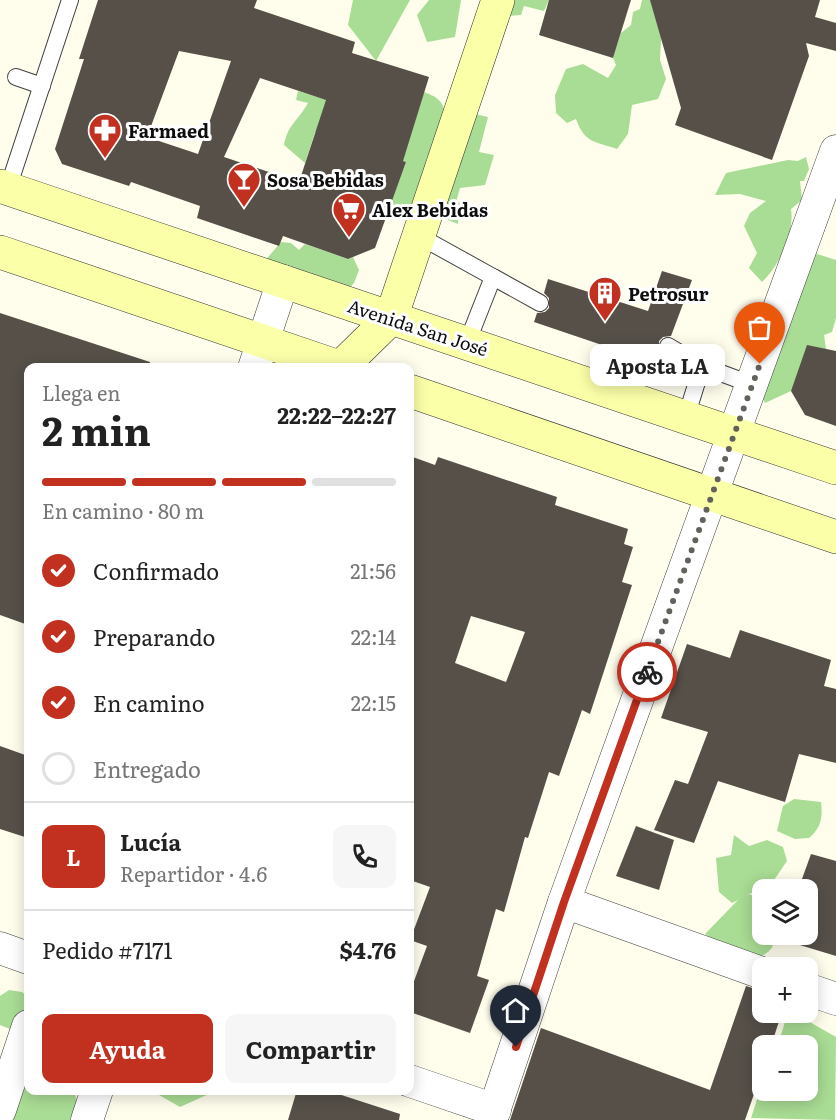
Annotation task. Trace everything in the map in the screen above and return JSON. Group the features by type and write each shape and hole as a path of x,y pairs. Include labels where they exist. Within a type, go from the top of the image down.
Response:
{"street":[{"path":"345,363 391,318 498,0"},
{"path":"414,1083 493,1115 564,902 836,152"},
{"name":"Avenida San José","path":"4,187 836,468"},
{"path":"0,252 259,353 318,363"},
{"path":"259,353 283,281"},
{"path":"414,392 836,537"},
{"path":"564,902 752,969"},
{"path":"0,948 24,957"},
{"path":"818,993 836,999"},
{"path":"0,1110 24,1038"},
{"path":"87,1120 95,1095"}],"lane":[{"path":"4,187 42,86 70,0"},
{"path":"16,77 42,86"},
{"path":"419,236 540,303"},
{"path":"467,343 493,277"},
{"path":"668,346 702,366 753,385"},
{"path":"686,417 702,366"}],"green space":[{"path":"353,0 410,0 376,61 348,25"},
{"path":"429,0 461,0 455,37 427,42 417,15"},
{"path":"494,0 549,0 544,11 524,6 521,15 508,16"},
{"path":"642,0 663,0 660,60 666,79 658,99 632,105 628,134 617,149 597,143 587,137 576,119 567,123 556,113 555,95 566,69 583,64 608,78 616,65 613,58 621,33 631,25 633,12 640,9"},
{"path":"298,91 340,104 331,136 315,132 305,163 284,145 291,127 308,103 296,100"},
{"path":"424,92 441,102 444,108 444,124 438,153 427,157 411,220 386,216 406,162 382,153 383,146 405,153"},
{"path":"475,114 488,117 479,152 494,155 485,185 460,188 456,202 470,205 470,216 458,216 458,224 440,217"},
{"path":"806,157 809,169 804,181 800,181 802,200 791,209 791,228 784,249 762,282 749,268 757,253 744,226 750,213 766,201 740,194 715,195 726,173 788,160 798,161"},
{"path":"281,242 291,243 299,250 305,244 348,259 353,257 359,270 354,283 343,294 259,268"},
{"path":"814,253 836,260 836,318 832,332 824,335 826,349 791,391 765,403 756,386"},
{"path":"794,799 821,802 820,822 809,838 795,839 777,831 783,806"},
{"path":"734,835 749,846 767,840 783,847 787,861 775,879 752,879 752,894 746,895 752,896 752,945 773,945 764,955 758,957 745,957 734,953 705,934 738,900 732,903 719,892 716,858 731,855"},
{"path":"9,990 24,994 24,1026 15,1031 0,1025 0,996"},
{"path":"785,1023 812,1023 836,1037 835,1120 751,1118 756,1101 818,1101 818,1035 781,1035"},
{"path":"24,1082 24,1095 75,1095 79,1108 77,1120 8,1120"},
{"path":"159,1095 207,1095 180,1107"}],"building":[{"path":"98,0 257,0 254,8 355,42 352,53 429,77 403,161 406,162 375,248 348,259 283,236 279,246 197,218 200,206 131,182 129,186 62,164 55,149 84,59 79,59","holes":["179,51 231,61 198,154 147,137","260,78 326,100 299,182 224,157"]},
{"path":"549,0 631,0 613,58 539,35"},
{"path":"650,0 820,0 815,17 836,23 836,51 806,43 809,56 772,160 675,125 681,108"},
{"name":"Petrosur","path":"662,271 692,280 671,336 663,337 659,341 659,351 664,356 661,365 534,322 537,313 545,312 549,308 549,298 544,293 548,279 648,311"},
{"path":"0,313 150,362 24,363 24,624 0,615"},
{"path":"807,345 836,351 836,426 805,415 791,391"},
{"path":"414,457 435,465 438,457 557,497 555,505 628,529 624,544 633,547 622,582 632,585 590,714 582,710 559,776 549,772 528,838 525,837 504,912 496,909 477,976 489,980 470,1033 414,1013 414,981 427,946 414,941 414,929 430,887 414,881","holes":["471,616 525,632 506,682 455,663"]},
{"path":"740,630 831,660 824,686 836,689 836,763 799,754 785,802 718,781 694,843 654,830 675,780 688,784 708,732 661,718 687,644 730,658"},
{"path":"0,746 24,755 24,837 0,829"},
{"path":"636,826 674,840 659,890 616,876"},
{"path":"811,854 836,861 836,956 800,945 818,945 818,879 802,879"},
{"path":"746,986 752,988 752,1023 778,1023 775,1035 752,1035 752,1100 745,1120 510,1120 541,1028 710,1090"},
{"path":"296,1095 341,1095 400,1114 399,1120 288,1120"}],"way so far":[{"path":"647,672 760,364"}],"place":[{"name":"Farmaed","path":"105,159"},
{"name":"Sosa Bebidas","path":"244,208"},
{"name":"Alex Bebidas","path":"349,238"},
{"name":"Petrosur","path":"605,322"},
{"name":"Aposta LA","path":"760,364"}],"route":[{"path":"516,1047 564,902 647,672"}]}
